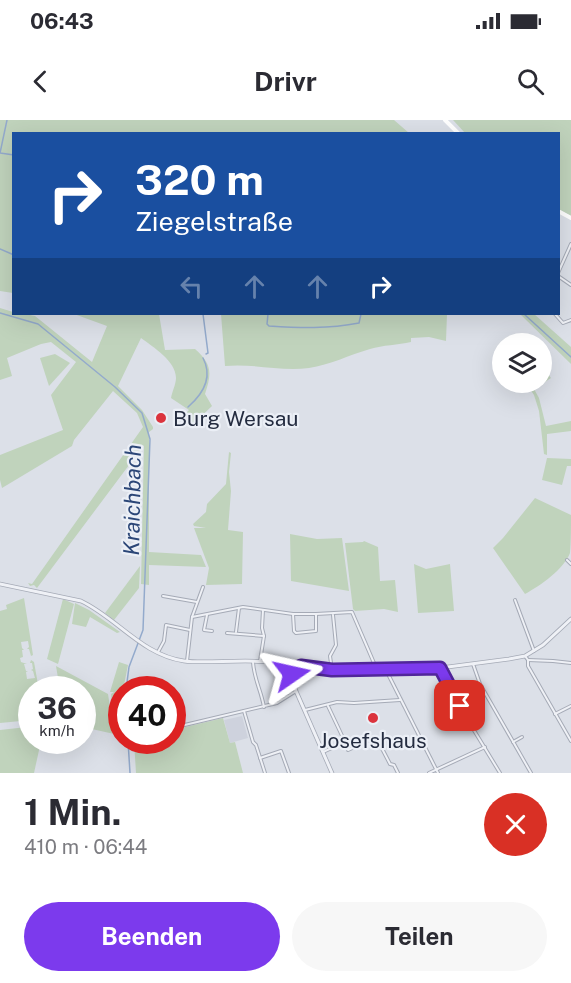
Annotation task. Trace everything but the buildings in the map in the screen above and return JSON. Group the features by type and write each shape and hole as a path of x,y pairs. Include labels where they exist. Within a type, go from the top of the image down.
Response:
{"main road":[{"path":"446,120 457,132"}],"street":[{"path":"560,270 571,244"},
{"path":"556,315 563,323 571,320"},
{"path":"567,560 571,564"},
{"path":"0,584 66,596 81,601 142,644 173,658 187,661 276,663 286,665 293,670"},
{"path":"187,661 192,617 203,586"},
{"path":"163,596 197,602"},
{"path":"515,600 534,651"},
{"path":"192,617 239,608 293,614 352,612 377,670"},
{"path":"236,633 239,608"},
{"path":"260,662 264,636 263,610"},
{"path":"332,670 330,656 336,645 333,613"},
{"path":"293,614 294,632 296,633 316,631 316,614"},
{"path":"207,615 204,630 212,632"},
{"path":"293,670 301,666 332,670 440,668 525,656 553,638 571,619"},
{"path":"158,652 163,644 166,625 190,630"},
{"path":"227,633 264,636"},
{"path":"525,656 528,666 571,741"},
{"path":"528,660 571,663"},
{"path":"253,662 254,677 261,688 264,707"},
{"path":"473,664 480,684 531,773"},
{"path":"440,668 447,686 500,773"},
{"path":"293,670 292,678 296,691 332,773"},
{"path":"386,670 437,771"},
{"path":"186,725 279,703 296,691"},
{"path":"305,710 337,702 354,704 400,700"},
{"path":"328,705 348,750 376,736 390,764 394,765 398,773"},
{"path":"555,714 571,706"},
{"path":"244,711 265,773"},
{"path":"513,742 522,737"},
{"path":"323,752 345,742"},
{"path":"429,773 485,747"},
{"path":"260,758 281,751 289,773"}],"shaded area":[{"path":"242,716 248,738 230,743 224,720"}],"green space":[{"path":"0,120 394,120 408,132 12,132 12,293 0,291"},
{"path":"453,120 571,120 571,216 560,210 560,132 464,132"},
{"path":"0,308 12,312 12,315 35,316 92,362 107,326 77,315 159,315 165,350 195,349 205,359 209,369 209,380 205,394 212,406 190,427 181,418 189,410 171,398 176,378 172,366 163,355 141,338 118,386 142,410 153,427 149,432 149,552 201,555 206,567 149,565 149,585 141,584 144,445 37,588 34,585 30,586 28,583 32,584 143,427 137,413 113,391 74,440 72,446 2,488 0,455 63,430 51,395 76,362 51,342 41,344 7,358 12,376 0,380"},
{"path":"221,315 447,315 446,341 429,337 411,338 411,342 362,351 309,368 225,366"},
{"path":"521,315 535,315 571,347 571,364 552,345 552,333 539,333"},
{"path":"55,354 70,363 49,386 40,358"},
{"path":"533,393 536,393 539,398 546,426 571,421 571,431 547,434 547,455 544,454 539,411"},
{"path":"229,452 231,453 229,472 231,491 228,530 243,532 242,584 206,585 209,568 194,528 206,528 193,524 206,512 207,504 226,484"},
{"path":"547,458 571,459 571,466 567,466 562,485 542,480"},
{"path":"535,498 571,515 570,553 557,571 525,594 493,548"},
{"path":"290,534 317,539 342,538 349,591 291,581"},
{"path":"364,541 378,547 380,581 395,580 398,612 384,609 355,611 353,609 345,543"},
{"path":"414,564 426,569 450,564 454,611 418,613"},
{"path":"140,566 139,588 114,620 105,613"},
{"path":"24,598 33,655 31,656 27,649 28,641 21,642 24,650 22,650 23,657 20,658 21,662 27,664 24,664 28,671 27,676 18,676 18,721 0,723 0,611 7,609 6,605"},
{"path":"63,599 74,604 58,664 47,659"},
{"path":"75,603 120,632 117,633 90,617 86,627 72,624"},
{"path":"31,660 34,662 36,676 31,670 33,669"},
{"path":"119,662 128,665 126,676 115,676"},
{"path":"56,666 75,676 58,676"},
{"path":"96,688 108,694 108,733 96,730"},
{"path":"223,718 230,743 235,742 243,773 136,773 135,754 186,754 186,727"},
{"path":"18,728 18,754 38,754 34,773 0,773 0,730"}],"waterway":[{"path":"7,120 0,153 12,155"},
{"path":"0,249 12,254"},
{"name":"Kraichbach","path":"0,313 38,324 115,387 142,413 150,439 143,630 128,676"},
{"path":"203,315 208,353 206,354"},
{"path":"268,315 269,326 303,328 359,323 361,315"},
{"path":"525,315 571,357"},
{"path":"188,407 205,385 207,372 203,358"},
{"name":"Kraichbach","path":"129,754 130,773"}],"place":[{"name":"Burg Wersau","path":"161,418"},
{"name":"Josefshaus","path":"373,718"}],"route":[{"path":"292,674 293,670 301,666 332,670 440,668 447,686 460,706"}]}
